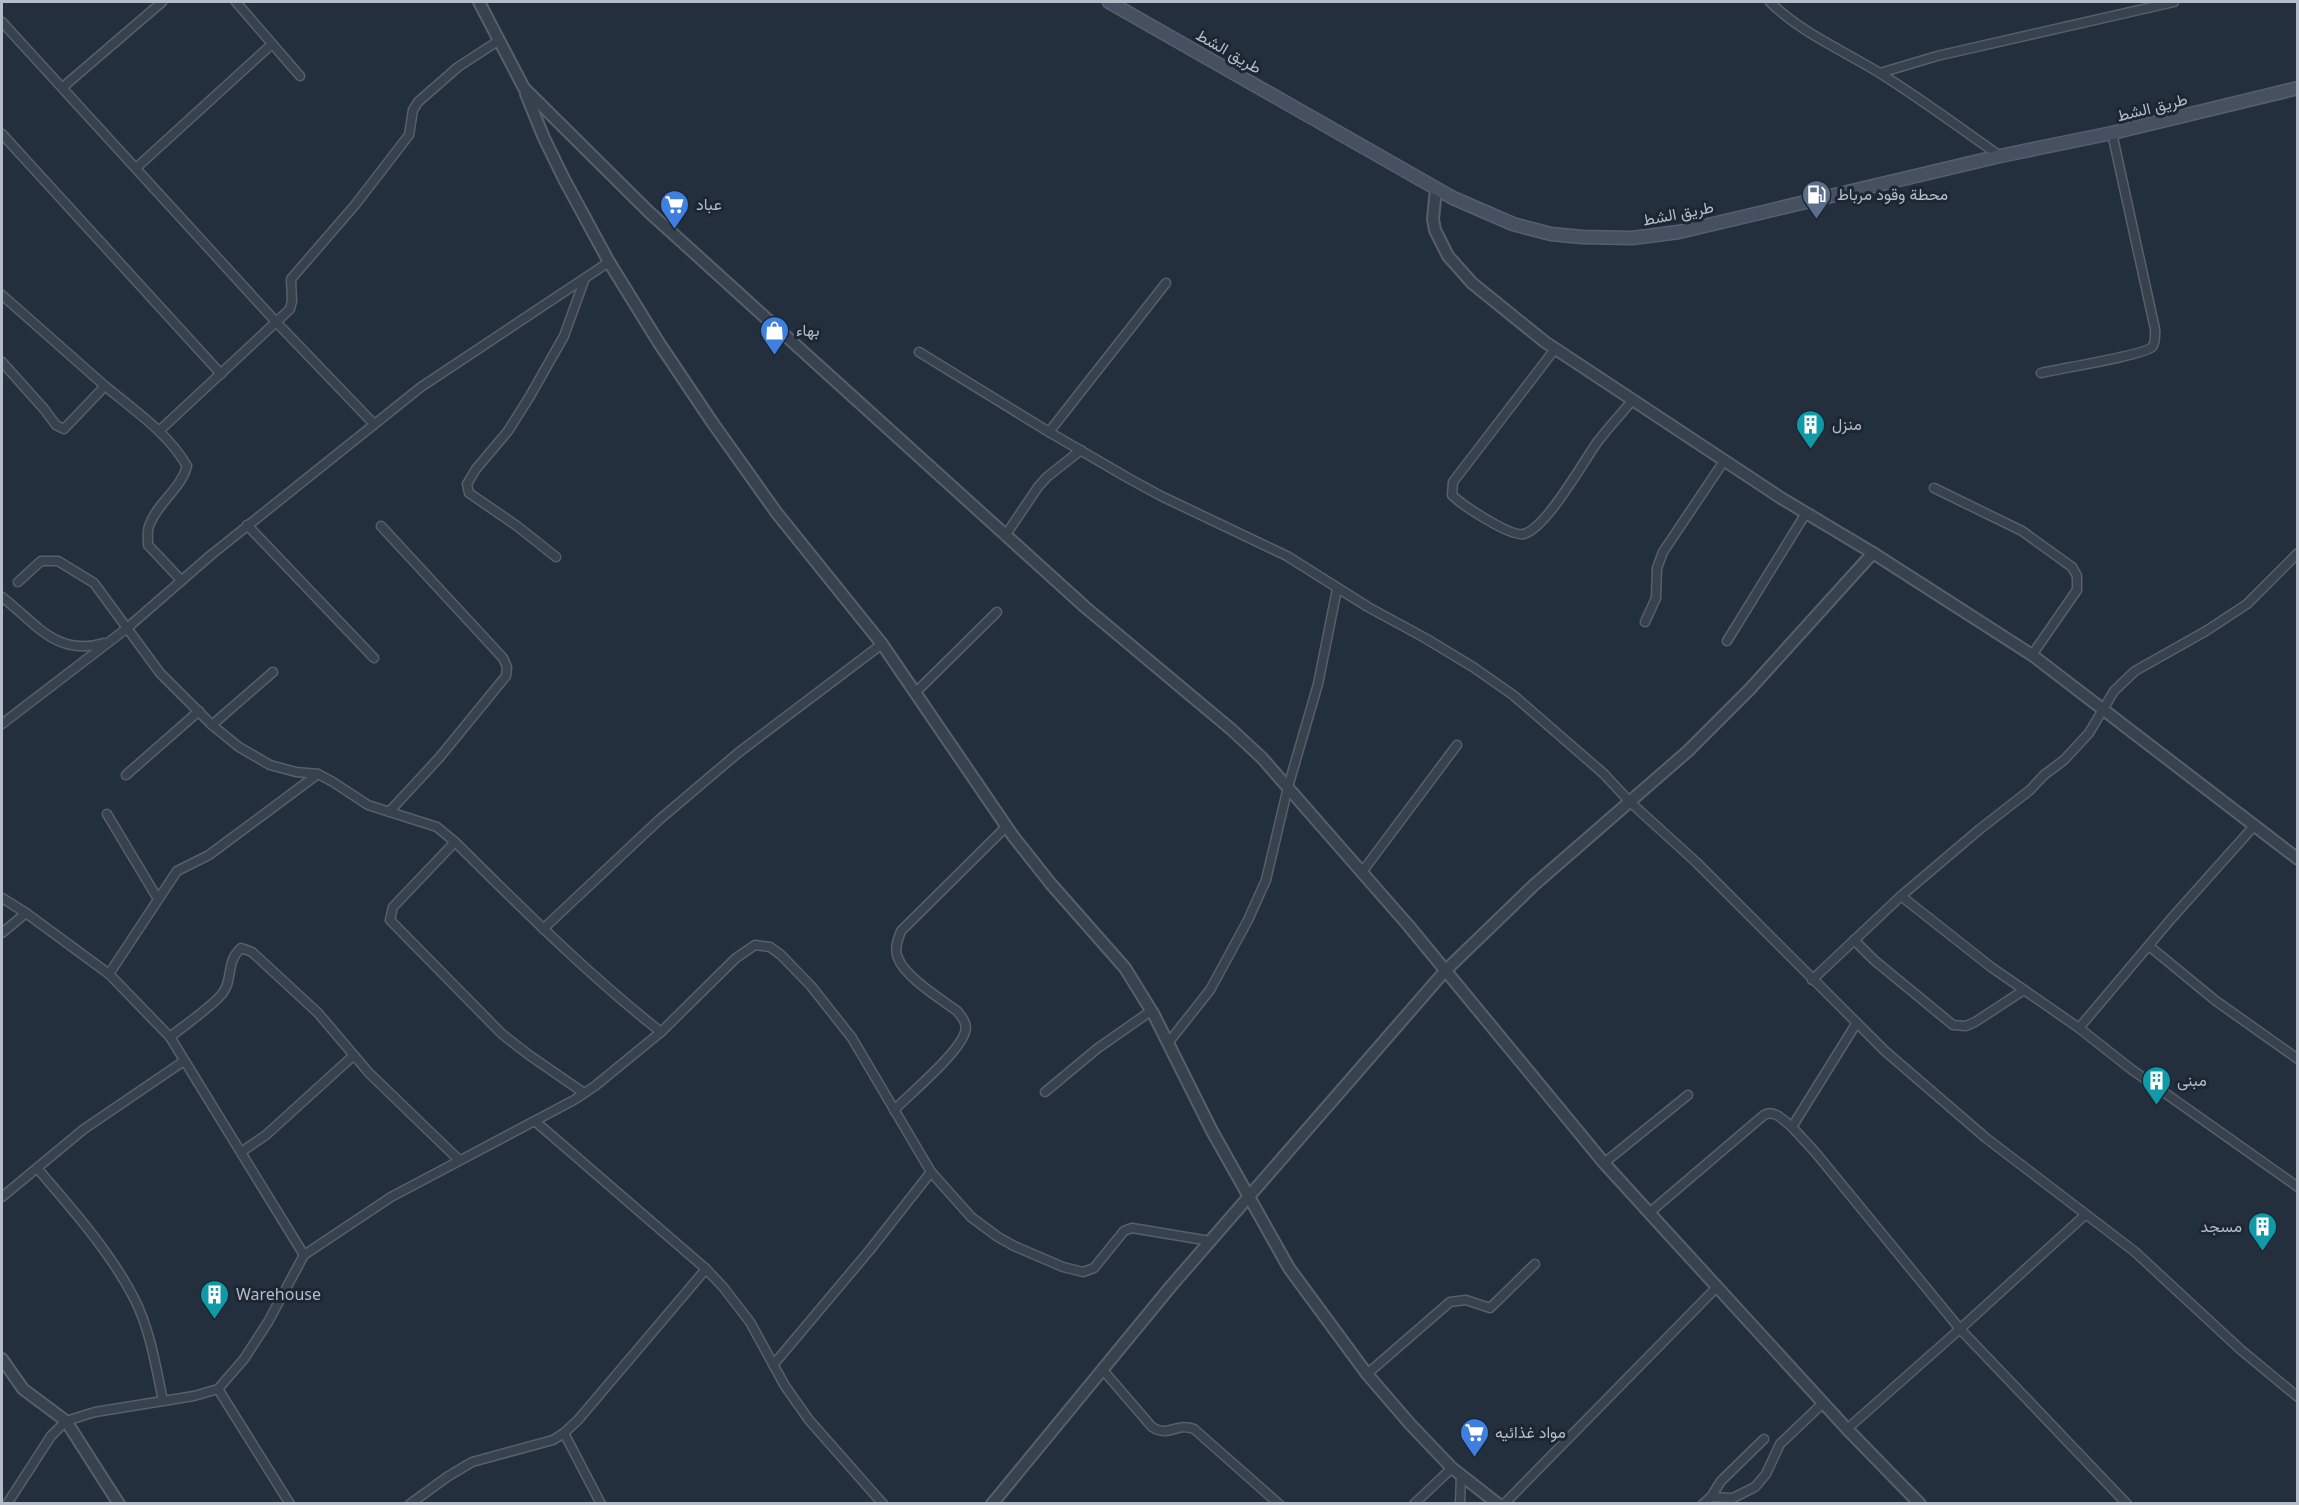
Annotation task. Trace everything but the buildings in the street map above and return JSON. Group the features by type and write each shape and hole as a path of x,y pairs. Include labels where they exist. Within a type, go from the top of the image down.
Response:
{"main road":[{"name":"طريق الشط","path":"1109,2 1436,189 1479,210 1530,230 1570,236 1632,238 1690,229 2000,156 2112,133 2298,88"}],"street":[{"path":"63,87 162,2"},
{"path":"236,2 300,76"},
{"path":"479,2 524,88 559,169 609,262 660,343 757,485 882,644 1007,826 1051,884 1125,968 1151,1011 1248,1197 1289,1268 1367,1374 1410,1424 1457,1472 1498,1503"},
{"path":"1770,2 1779,11 1880,73 2000,156"},
{"path":"1880,73 1937,56 2174,2"},
{"path":"2,22 277,323 373,423"},
{"path":"159,431 290,309 291,279 355,205 409,135 413,110 418,102 458,67 498,41"},
{"path":"136,168 272,44"},
{"path":"524,88 649,213 822,367 1005,536 1085,608 1232,730 1288,787 1362,872 1649,1213 1847,1429 1920,1503"},
{"path":"2041,373 2134,353 2150,349 2154,345 2155,329 2112,133"},
{"path":"2,134 221,374"},
{"path":"1436,189 1433,219 1435,230 1448,255 1472,283 1555,349 1724,461 2032,655 2298,860"},
{"path":"2,724 109,642 247,525 373,423 468,353 609,262"},
{"path":"556,557 517,526 469,493 467,484 476,469 508,431 530,396 564,336 586,278"},
{"path":"1049,432 1166,283"},
{"path":"2,295 159,431 187,466 184,478 164,501 148,526 148,545 181,580"},
{"path":"1555,349 1461,470 1451,486 1453,497 1509,532 1526,533 1539,525 1597,443 1632,401"},
{"path":"919,352 1049,432 1161,496 1287,556 1337,589 1434,644 1513,695 1604,774 1630,802 1696,862 1856,1024 1986,1138 2134,1251 2241,1350 2298,1397"},
{"path":"2,362 56,425 64,429 105,386"},
{"path":"1005,536 1047,477 1081,450"},
{"path":"1645,622 1656,598 1657,568 1663,552 1724,461"},
{"path":"1934,488 2022,531 2076,572 2077,590 2032,655"},
{"path":"1727,641 1806,513"},
{"path":"247,525 374,658"},
{"path":"381,526 503,658 507,667 506,676 439,758 389,812"},
{"path":"992,1503 1210,1241 1445,971 1534,885 1688,751 1750,689 1873,553"},
{"path":"1812,980 1901,896 2064,760 2089,733 2114,691 2135,671 2238,610 2263,590 2298,553"},
{"path":"18,582 41,561 58,561 94,583 160,673 212,725 239,747 270,765 296,772 318,774 368,804 437,827 618,998 661,1032"},
{"path":"1168,1043 1210,990 1261,893 1271,865 1288,787 1317,684 1337,589"},
{"path":"2,597 43,632 65,646 89,647 109,642"},
{"path":"916,692 997,612"},
{"path":"543,929 659,820 738,753 882,644"},
{"path":"212,725 273,672"},
{"path":"126,775 198,711"},
{"path":"1362,872 1458,744"},
{"path":"109,974 177,871 209,855 318,774"},
{"path":"108,814 158,899"},
{"path":"2079,1028 2255,825"},
{"path":"894,1110 958,1047 966,1031 964,1019 957,1011 906,971 897,957 896,943 901,931 908,923 1007,826"},
{"path":"455,842 393,907 390,920 502,1034 584,1093"},
{"path":"1901,896 1973,953 2298,1187"},
{"path":"2,898 109,974 170,1037 304,1255"},
{"path":"2,933 26,913"},
{"path":"1854,940 1874,960 1953,1025 1966,1026 1975,1022 2024,990"},
{"path":"7,1503 51,1436 66,1421 96,1412 194,1396 218,1389 244,1359 268,1322 304,1255 391,1197 536,1122 584,1093 661,1032 736,958 755,945 770,947 781,955 811,986 852,1038 931,1172 971,1217 998,1237 1072,1270 1083,1272 1094,1268 1124,1231 1132,1228 1210,1241"},
{"path":"2149,946 2216,1001 2298,1059"},
{"path":"170,1037 222,994 229,980 229,966 233,955 241,948 252,952 318,1013 353,1056 459,1160"},
{"path":"1045,1092 1098,1048 1151,1011"},
{"path":"1792,1127 1856,1024"},
{"path":"241,1152 266,1135 353,1056"},
{"path":"2,1197 84,1129 184,1061"},
{"path":"1604,1162 1688,1095"},
{"path":"1649,1213 1764,1115 1775,1114 1792,1127 1815,1152 1960,1329 2127,1503"},
{"path":"536,1122 706,1269 723,1287 750,1322 786,1386 809,1420 883,1503"},
{"path":"38,1168 88,1228 135,1299 150,1344 163,1401"},
{"path":"774,1364 869,1251 931,1172"},
{"path":"1847,1429 2085,1215"},
{"path":"1367,1374 1450,1302 1466,1300 1490,1308 1535,1264"},
{"path":"410,1503 472,1462 553,1440 564,1433 605,1389 706,1269"},
{"path":"1504,1503 1718,1287"},
{"path":"2,1359 23,1389 66,1421 119,1503"},
{"path":"1102,1369 1152,1427 1160,1432 1168,1432 1180,1427 1194,1429 1279,1503"},
{"path":"218,1389 290,1503"},
{"path":"1711,1497 1733,1498 1755,1487 1766,1474 1780,1444 1823,1403"},
{"path":"564,1433 601,1503"},
{"path":"1703,1503 1711,1497 1721,1481 1764,1439"},
{"path":"1414,1503 1457,1472"},
{"path":"1457,1472 1460,1503"}],"place":[{"name":"محطة وقود مرباط","path":"1816,220"},
{"name":"عباد","path":"675,230"},
{"name":"بهاء","path":"775,356"},
{"name":"منزل","path":"1811,450"},
{"name":"مبنى","path":"2156,1106"},
{"name":"مسجد","path":"2263,1252"},
{"name":"Warehouse","path":"215,1320"},
{"name":"مواد غذائيه","path":"1474,1458"}]}
